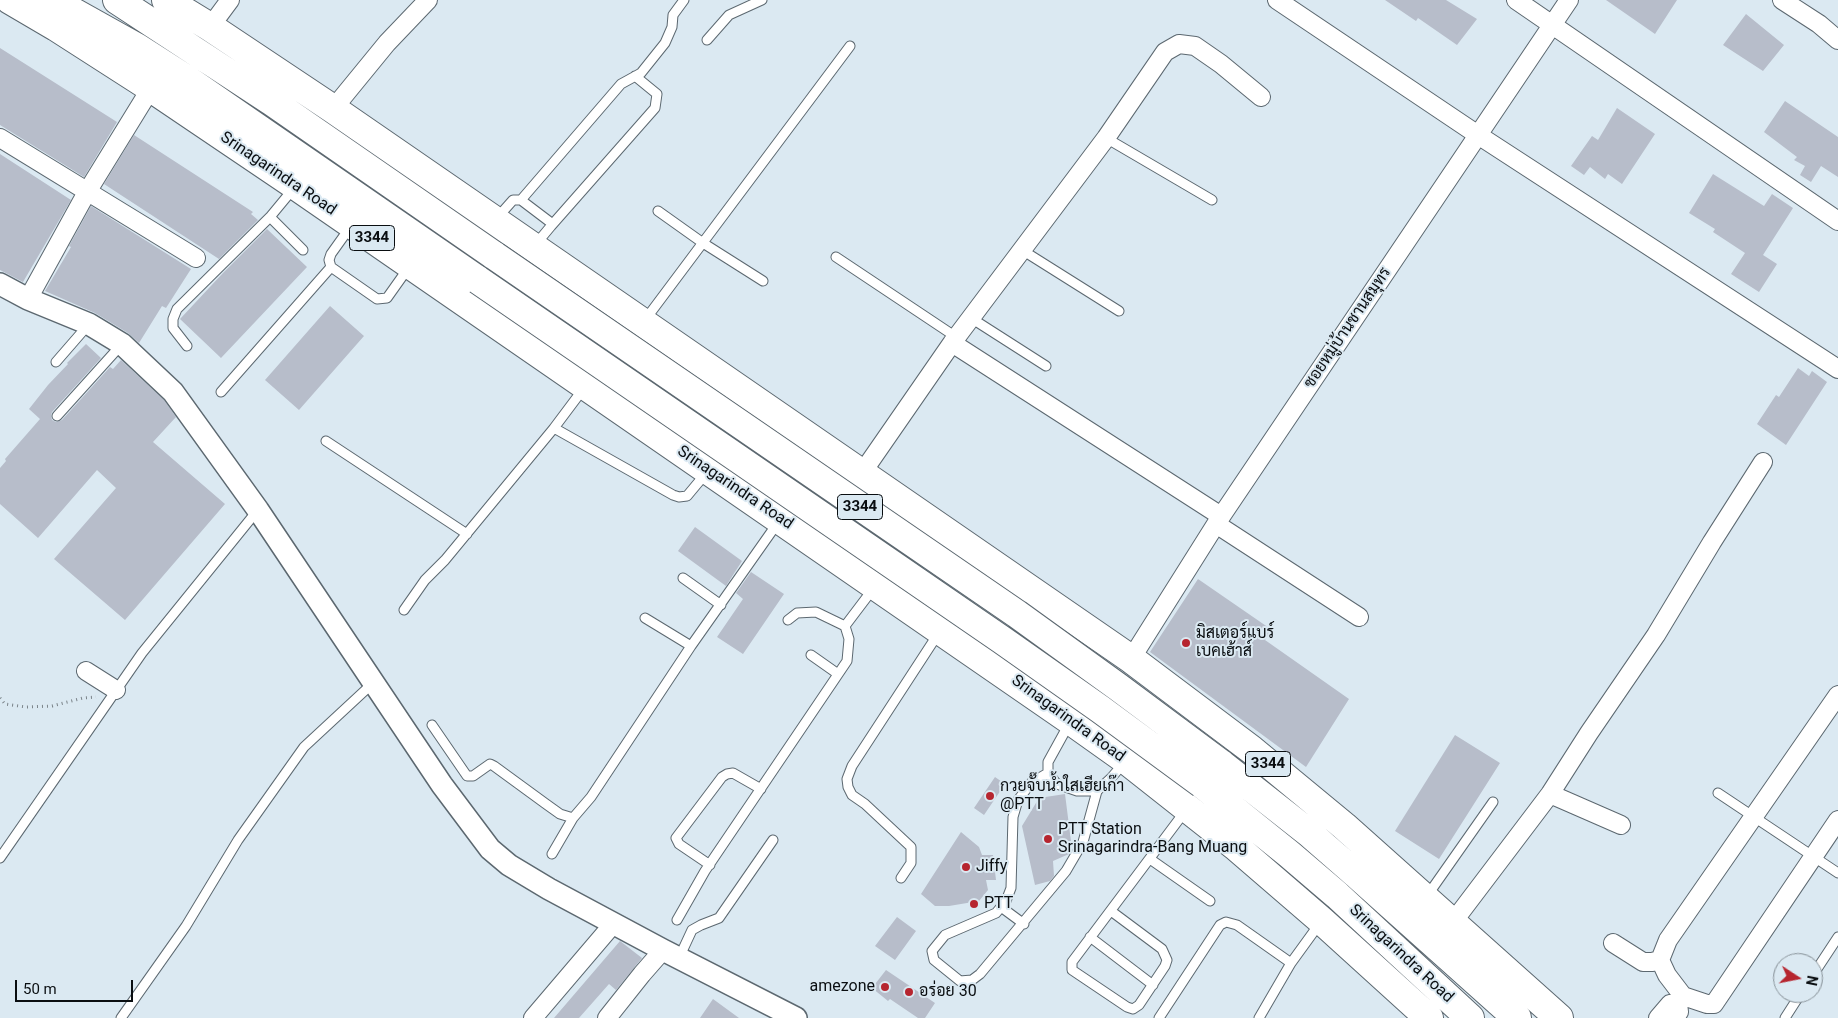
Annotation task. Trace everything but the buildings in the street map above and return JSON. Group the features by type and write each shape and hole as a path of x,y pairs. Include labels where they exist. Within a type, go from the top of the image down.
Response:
{"main road":[{"name":"Srinagarindra Road","path":"8,0 56,27 151,88 296,186 1071,720 1126,760 1235,846 1322,921 1418,1011"},
{"name":"Srinagarindra Road","path":"52,0 138,48 188,80 1018,651 1202,784 1289,854 1330,889 1470,1018"},
{"name":"Srinagarindra Road","path":"116,0 278,106 1017,614 1133,698 1287,816 1356,874 1517,1018"},
{"name":"3344","path":"166,0 333,109 1131,660 1252,750 1344,826 1558,1018"},
{"path":"719,477 744,487 762,486 776,480 786,463 788,444 776,414"},
{"path":"910,608 902,597 896,581 895,561 899,552 908,543 923,536 938,535 955,538"}],"street":[{"path":"0,10 8,0"},
{"path":"210,27 230,0"},
{"path":"333,109 387,43 428,0"},
{"path":"1277,0 1478,135 1838,369"},
{"path":"1516,0 1838,221"},
{"name":"ซอยหมู่บ้านชานสมุทร","path":"1131,660 1219,520 1569,0"},
{"path":"1782,0 1819,24 1838,40"},
{"path":"862,473 954,340 1106,138 1165,52 1179,44 1195,46 1221,64 1260,97"},
{"path":"28,299 87,192 151,88"},
{"path":"0,138 196,258"},
{"path":"0,284 28,299 89,324 122,344 173,392 258,510 442,785 490,849 509,865 614,924 796,1018"},
{"path":"954,340 1359,617"},
{"path":"1453,922 1550,794 1589,732 1656,635 1763,462"},
{"path":"86,671 114,693"},
{"path":"1678,1006 1660,960 1668,940 1838,695"},
{"path":"1550,794 1621,825"},
{"path":"1658,1018 1670,1004 1678,1006 1714,1004 1838,820"},
{"path":"533,1018 614,924"},
{"path":"1613,943 1643,962 1660,960"},
{"path":"608,1018 642,974 671,954"}],"lane":[{"path":"521,200 621,84 640,73 665,43 672,28 673,15 684,0"},
{"path":"706,40 729,15 762,0"},
{"path":"644,323 850,46"},
{"path":"534,247 655,108 657,94 636,76"},
{"path":"1106,138 1212,200"},
{"path":"187,346 174,328 173,319 177,309 270,217 296,186"},
{"path":"495,220 513,200 521,200 550,222 552,226"},
{"path":"658,211 703,243 763,281"},
{"path":"270,217 303,250"},
{"path":"352,225 331,254 329,260 331,267 377,299 387,298 410,264"},
{"path":"1022,250 1119,311"},
{"path":"836,257 954,340"},
{"path":"221,392 331,267"},
{"path":"971,318 1046,366"},
{"path":"56,362 89,324"},
{"path":"57,416 122,344"},
{"path":"404,610 425,580 445,560 554,428 586,386"},
{"path":"554,428 679,497 687,496 719,477"},
{"path":"326,441 466,534"},
{"path":"0,858 142,652 258,510"},
{"path":"552,854 573,818 592,797 691,646 780,519"},
{"path":"683,578 721,604"},
{"path":"845,626 876,585"},
{"path":"788,620 797,613 816,612 845,626"},
{"path":"645,618 691,646"},
{"path":"677,920 710,865 847,661 848,639 845,626"},
{"path":"901,878 911,863 910,847 865,804 852,795 848,788 847,779 852,766 941,629"},
{"path":"811,655 838,674"},
{"path":"121,1018 186,926 238,840 304,747 373,682"},
{"path":"1071,720 1048,762 1048,773 1057,784 1077,791 1097,791"},
{"path":"432,725 466,776 473,776 490,764 560,814 573,818"},
{"path":"1048,773 1031,783 1018,800 1013,817 1011,888 1006,901 996,913 945,935 932,951 934,960 960,981 972,980 980,974 1024,924 1066,871 1083,842 1097,791 1112,778 1126,760"},
{"path":"710,865 679,844 676,838 722,777 727,774 733,772 761,789"},
{"path":"1718,793 1838,873"},
{"path":"1426,898 1493,802"},
{"path":"1111,911 1162,949 1167,960 1153,985 1139,1005 1133,1010 1072,970 1072,962 1187,809"},
{"path":"671,954 692,930 719,918 773,840"},
{"path":"1150,859 1210,901"},
{"path":"1001,908 1024,924"},
{"path":"1259,1018 1291,963 1322,921"},
{"path":"1159,1018 1220,925 1226,922 1238,925 1291,963"},
{"path":"1090,937 1153,985"},
{"path":"1823,961 1838,938"},
{"path":"1785,1018 1795,1003"}],"path":[{"path":"0,698 5,704 26,707 52,706 114,693"}],"place":[{"name":"มิสเตอร์แบร์ เบคเฮ้าส์","path":"1186,643"},
{"name":"กวยจั๊บน้ำใสเฮียเก๊า @PTT","path":"990,796"},
{"name":"PTT Station Srinagarindra-Bang Muang","path":"1048,839"},
{"name":"Jiffy","path":"966,867"},
{"name":"PTT","path":"974,904"},
{"name":"amezone","path":"885,987"},
{"name":"อร่อย 30","path":"909,992"}]}
